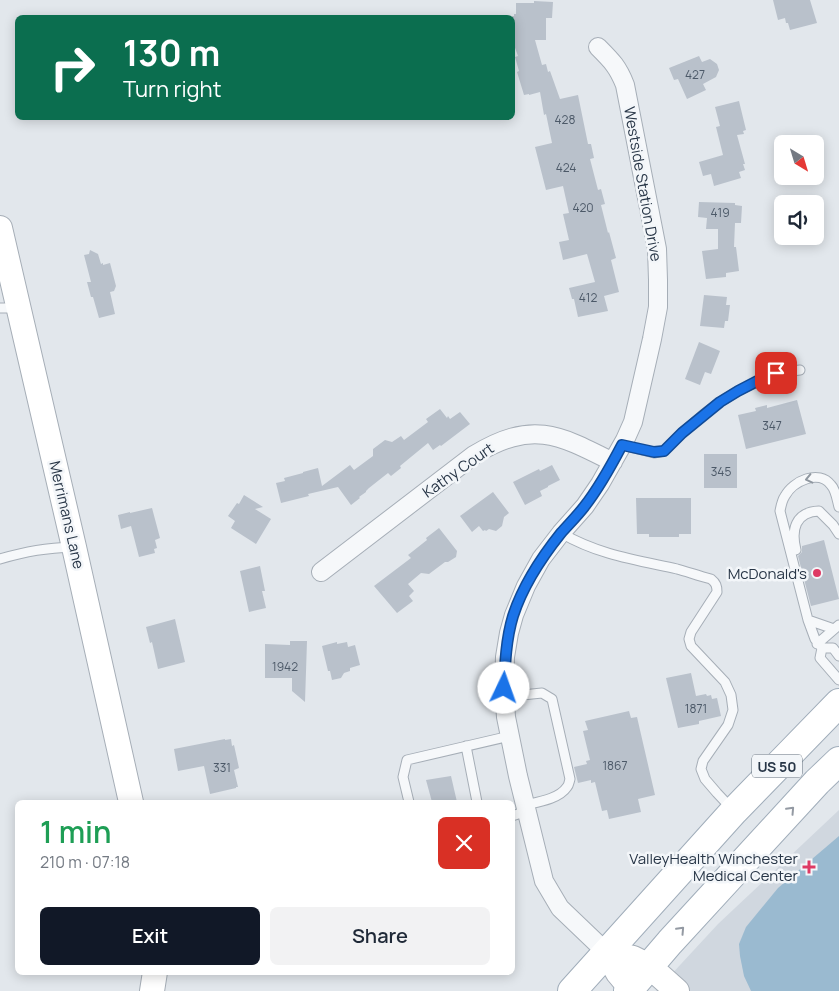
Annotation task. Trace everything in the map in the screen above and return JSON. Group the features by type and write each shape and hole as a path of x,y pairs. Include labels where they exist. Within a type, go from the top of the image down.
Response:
{"main road":[{"name":"Merrimans Lane","path":"0,228 9,308 74,547 131,800"},
{"name":"US 50","path":"572,991 734,810 839,703"},
{"name":"US 50","path":"630,990 670,942 817,782 839,761"},
{"path":"606,952 633,958 649,966 677,991"},
{"path":"606,952 630,990"},
{"path":"152,991 155,975"}],"street":[{"name":"Westside Station Drive","path":"598,47 614,63 625,85 657,248 658,307 633,422 600,484 585,506 541,559 526,586 514,615 505,657 504,697 522,811 544,881 560,908 606,952"},
{"name":"Kathy Court","path":"321,572 474,455 490,445 519,436 547,434 578,444 613,462"}],"lane":[{"path":"622,445 654,452 664,451 704,414 738,391 776,373 800,370"},
{"path":"839,507 833,486 825,479 816,477 802,481 790,490 784,496 780,511 807,615 819,646 820,658 839,680"},
{"path":"807,615 809,601 794,542 793,532 795,526 810,511 819,511 839,534"},
{"path":"561,533 590,548 678,570 714,582 717,592 691,632 689,639 691,646 726,682 731,696 733,710 728,725 703,761 701,768 704,779 734,810"},
{"path":"0,559 32,550 74,547"},
{"path":"807,615 836,627 819,646"},
{"path":"819,646 833,648 839,656"},
{"path":"504,697 542,693 552,699 570,779 567,788 550,799 522,811"},
{"path":"409,800 403,777 407,760 510,736"},
{"path":"466,746 477,800"}],"shaded area":[{"name":"ValleyHealth Winchester Medical Center","path":"839,810 839,991 656,991 718,924"}],"water":[{"name":"ValleyHealth Winchester Medical Center","path":"839,836 839,991 751,991 744,976 739,944 746,927 778,888"}],"building":[{"path":"773,0 810,0 817,23 790,30 785,18 778,20"},
{"path":"534,1 553,2 552,18 546,18 546,40 535,40 542,65 546,64 548,72 550,71 560,99 578,95 588,144 591,144 594,158 590,159 598,190 601,189 605,204 601,205 616,258 611,260 619,292 604,296 608,311 578,317 574,299 572,299 569,288 595,282 587,254 563,260 559,242 569,240 563,214 569,213 563,186 546,190 535,147 552,143 546,114 544,115 540,92 524,95 517,72 519,71 515,57 518,56 515,48 514,15 516,14 516,3 534,3"},
{"path":"699,56 702,62 710,59 717,64 719,70 716,77 703,84 706,90 687,99 678,79 674,80 669,68"},
{"path":"739,101 746,130 743,131 744,134 737,135 745,170 739,172 741,178 714,186 711,174 703,176 699,162 723,155 716,127 720,126 715,107"},
{"path":"699,202 735,203 735,205 742,206 741,223 735,223 734,247 736,247 739,271 726,273 726,277 706,279 702,251 718,249 718,229 706,229 707,218 698,217"},
{"path":"90,250 98,254 101,264 110,263 116,286 114,291 110,292 115,314 99,318 87,282 91,282 84,255 89,254"},
{"path":"704,295 727,297 726,305 730,305 728,321 725,321 724,328 700,326"},
{"path":"699,342 720,351 711,374 705,372 700,385 685,379"},
{"path":"797,400 806,434 746,449 738,415 756,411 755,408 767,405 767,408"},
{"path":"440,409 450,419 460,412 470,424 433,450 428,443 400,466 401,468 391,476 388,473 351,505 338,487 281,503 276,483 285,481 284,478 318,468 322,486 350,465 354,470 373,456 373,449 385,440 392,442 401,436 404,440 428,422 426,419"},
{"path":"704,454 737,454 737,488 704,488"},
{"path":"552,465 560,480 540,491 542,496 525,505 513,482 539,469 540,471"},
{"path":"493,492 509,513 504,517 502,526 496,531 489,529 483,531 479,526 472,532 460,516"},
{"path":"244,495 263,507 255,509 271,519 256,544 231,528 235,521 228,516"},
{"path":"636,498 691,498 691,534 679,534 679,537 649,537 649,534 637,534"},
{"path":"152,508 160,538 155,540 157,548 154,549 155,553 139,557 131,526 121,529 118,515"},
{"path":"439,528 457,551 456,557 445,562 429,574 421,573 408,584 414,591 409,596 413,601 397,613 374,586 411,558 408,555"},
{"name":"McDonald's","path":"824,540 839,599 811,606 798,556 802,552 802,546"},
{"path":"260,566 265,591 262,591 266,608 249,612 240,571"},
{"path":"175,619 185,662 158,669 152,642 150,643 146,627"},
{"path":"290,641 307,641 305,702 292,691 292,678 265,678 265,644 290,645"},
{"path":"337,642 337,644 347,642 348,647 355,645 360,665 350,668 350,671 344,673 341,678 332,680 322,646"},
{"path":"691,673 696,696 706,694 707,696 711,695 712,699 717,698 721,716 699,721 699,724 678,728 666,678"},
{"path":"629,711 631,718 637,717 655,795 638,799 641,812 609,819 607,810 602,811 595,782 591,783 591,780 578,783 574,767 587,764 586,761 590,760 583,731 588,730 585,721"},
{"path":"231,739 232,746 234,745 239,768 234,770 238,787 210,794 204,766 178,771 174,749"},
{"path":"451,776 457,800 431,800 426,780"}],"place":[{"name":"McDonald's","path":"817,573"},
{"name":"ValleyHealth Winchester Medical Center","path":"809,867"}],"route":[{"path":"504,688 505,657 509,633 526,586 541,559 585,506 600,484 622,445 654,452 664,451 682,433 720,402 763,378 776,373"}]}
